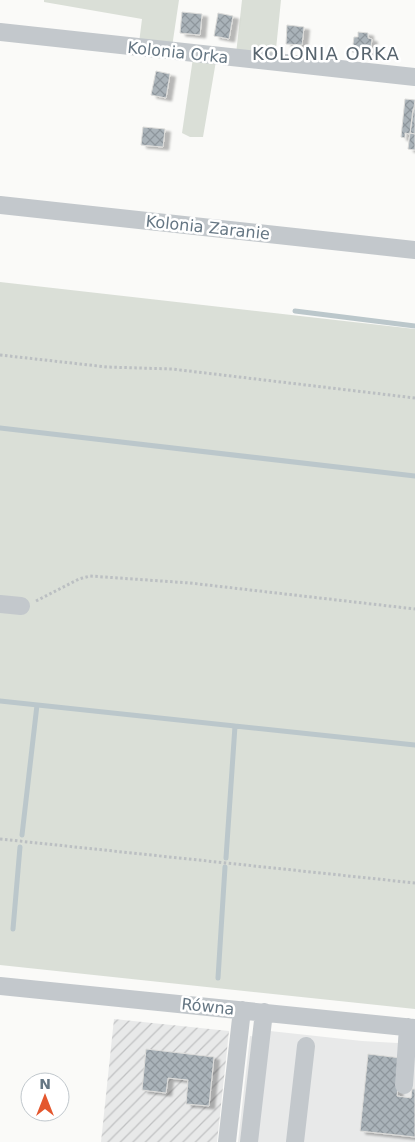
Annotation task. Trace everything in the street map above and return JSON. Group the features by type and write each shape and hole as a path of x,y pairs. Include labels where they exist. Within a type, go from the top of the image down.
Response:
{"street":[{"name":"Kolonia Orka","path":"0,32 415,77"},
{"name":"Kolonia Zaranie","path":"0,205 415,250"},
{"path":"0,604 21,606"},
{"name":"Równa","path":"0,986 412,1027"},
{"path":"227,1142 242,1010"},
{"path":"249,1142 264,1012"},
{"path":"404,1085 412,1027"},
{"path":"295,1142 306,1046"}],"path":[{"path":"0,355 107,367 172,369 415,398"},
{"path":"21,606 30,604 79,579 90,576 190,584 415,609"},
{"path":"0,839 415,883"}],"shaded area":[{"path":"44,0 179,0 172,47 139,43 142,19 44,2"},
{"path":"242,0 281,0 275,59 236,54"},
{"path":"193,58 216,61 203,137 190,137 182,133"},
{"path":"0,282 415,329 415,1009 0,965"},
{"path":"114,1019 229,1031 217,1142 101,1142"},
{"path":"270,1031 362,1041 415,1044 415,1142 238,1142 250,1036 269,1039"}],"building":[{"path":"182,12 202,14 200,35 180,33"},
{"path":"218,13 233,16 229,39 214,36"},
{"path":"287,25 304,27 302,45 286,44"},
{"path":"358,32 368,33 368,38 372,39 370,54 352,52 354,37 358,37"},
{"path":"156,71 170,74 166,98 151,95"},
{"path":"405,99 415,100 410,134 405,133 405,138 401,137"},
{"path":"413,109 415,109 415,134 410,133"},
{"path":"143,127 165,129 163,147 141,145"},
{"path":"410,133 415,134 415,150 408,149"},
{"path":"146,1049 214,1057 209,1106 186,1104 188,1080 168,1078 166,1093 142,1090"},
{"path":"368,1054 401,1058 397,1096 411,1098 412,1089 415,1089 415,1137 360,1131"}],"waterway":[{"path":"295,311 415,326"},
{"path":"0,428 415,476"},
{"path":"0,701 415,745"},
{"path":"22,835 37,705"},
{"path":"226,858 235,726"},
{"path":"13,929 20,847"},
{"path":"218,978 225,867"}],"district":[{"name":"KOLONIA ORKA","path":"326,54"}]}
